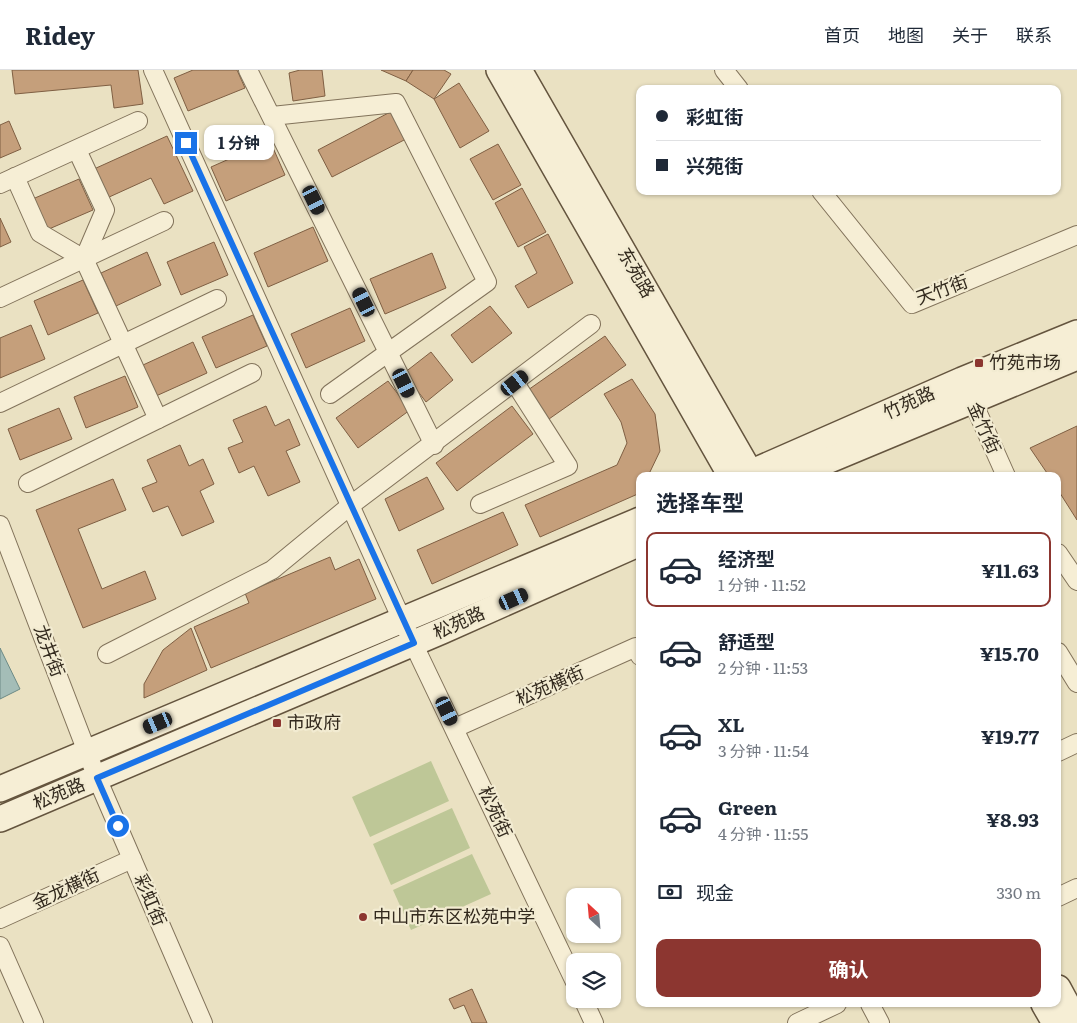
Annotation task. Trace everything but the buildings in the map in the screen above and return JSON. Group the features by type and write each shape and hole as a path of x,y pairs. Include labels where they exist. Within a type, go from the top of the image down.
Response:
{"street":[{"name":"松苑街","path":"153,70 402,620 566,963"},
{"path":"248,70 434,445"},
{"name":"东苑路","path":"499,70 742,472"},
{"name":"东苑路","path":"519,70 742,472"},
{"path":"724,70 736,85"},
{"path":"272,116 396,103 488,282 330,394"},
{"path":"138,121 8,180 40,234 84,259 158,419"},
{"path":"77,150 105,210 84,259"},
{"name":"天竹街","path":"824,195 912,304 1077,235"},
{"path":"0,298 164,222"},
{"path":"0,403 218,299"},
{"path":"107,654 272,570 350,505 434,445 591,324"},
{"name":"竹苑路","path":"799,472 967,390 1077,333"},
{"name":"竹苑路","path":"752,472 967,390 1077,357"},
{"path":"28,483 252,373"},
{"path":"480,504 568,466 515,383"},
{"name":"金竹街","path":"967,390 1004,472"},
{"name":"松苑路","path":"0,789 636,522"},
{"name":"龙井街","path":"0,525 4,550 97,778"},
{"name":"松苑路","path":"0,819 414,643 636,544"},
{"path":"1061,557 1077,581"},
{"name":"松苑横街","path":"455,728 636,647"},
{"path":"1061,657 1077,683"},
{"path":"1061,751 1077,743"},
{"name":"彩虹街","path":"97,778 203,1023"},
{"name":"金龙横街","path":"0,919 132,859"},
{"path":"1061,896 1077,888"},
{"path":"0,946 34,1023"},
{"path":"1061,994 1077,1023"},
{"path":"872,1007 880,1023"},
{"path":"1046,1007 1055,1023"},
{"path":"587,1008 594,1023"},
{"path":"797,1023 814,1009"}],"green space":[{"path":"431,761 449,801 370,837 352,797"},
{"path":"452,808 470,848 391,885 373,844"},
{"path":"472,854 491,894 411,930 393,890"}],"water":[{"path":"0,648 20,689 0,699"}],"place":[{"name":"竹苑市场","path":"979,363"},
{"name":"市政府","path":"277,723"},
{"name":"中山市东区松苑中学","path":"363,917"}],"route":[{"path":"118,826 97,778 414,643 186,143"}]}
